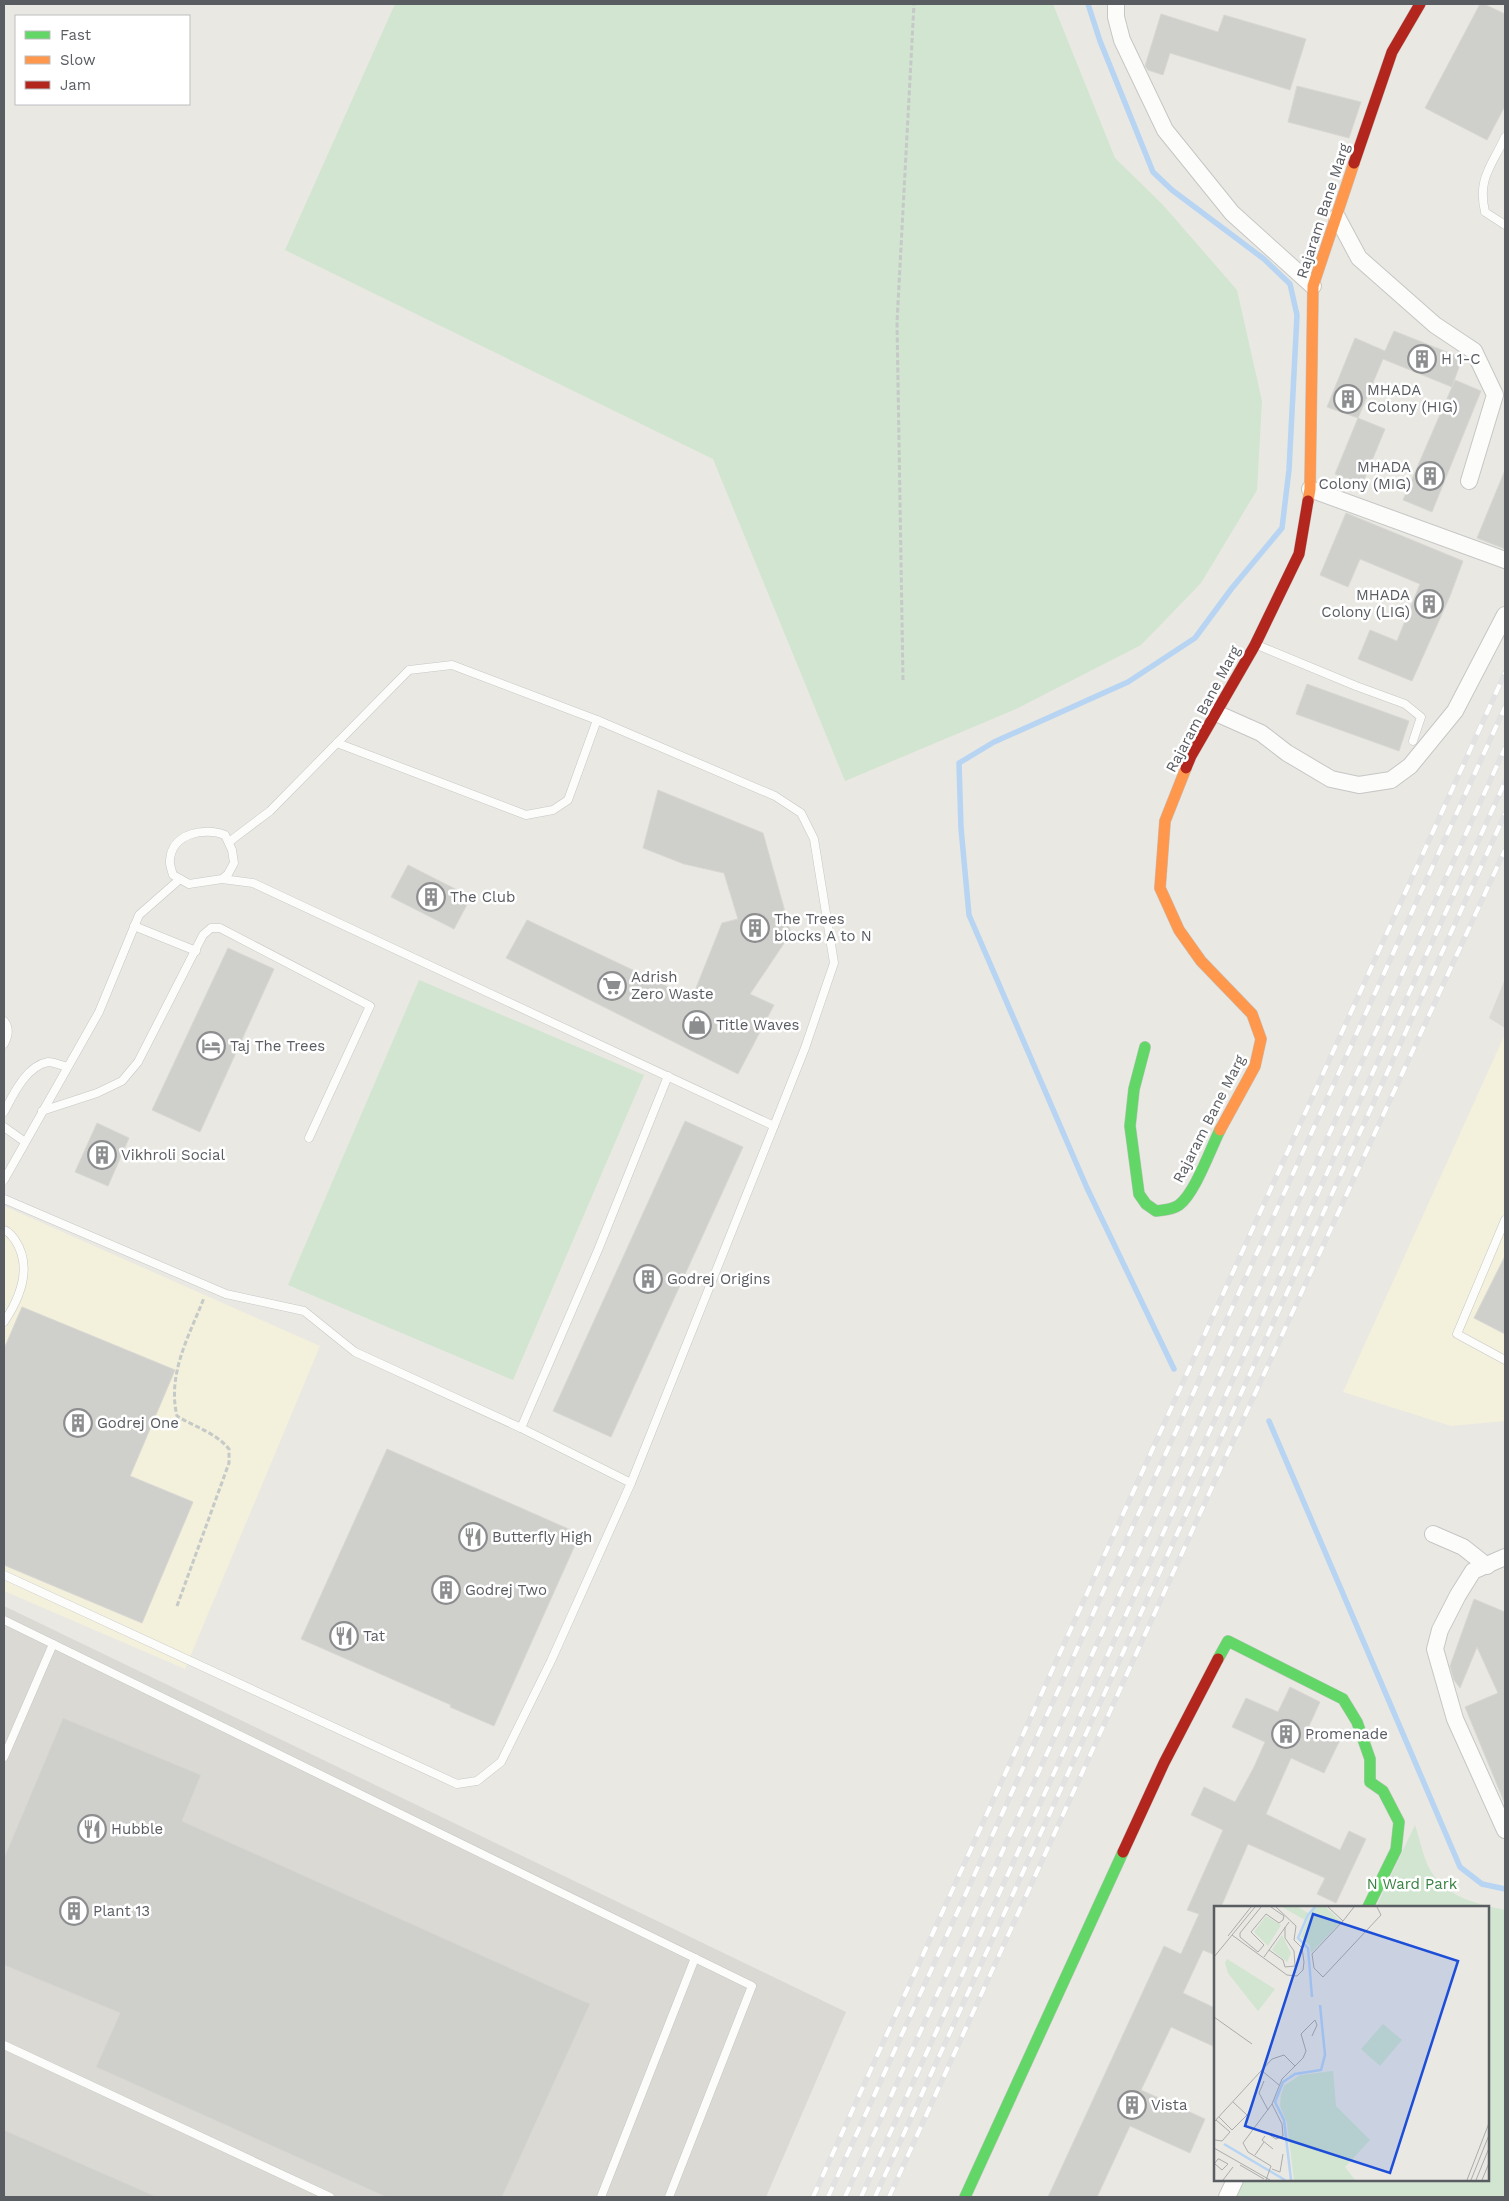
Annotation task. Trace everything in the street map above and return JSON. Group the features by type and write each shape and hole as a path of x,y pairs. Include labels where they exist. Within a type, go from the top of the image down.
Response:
{"street":[{"path":"1116,4 1116,17 1122,40 1165,130 1232,213 1313,286"},
{"name":"Rajaram Bane Marg","path":"1145,1046 1134,1089 1130,1126 1136,1172 1139,1194 1146,1204 1156,1211 1167,1210 1179,1205 1190,1193 1198,1179 1211,1148 1255,1066 1261,1039 1252,1014 1201,961 1179,930 1160,888 1165,821 1191,756 1255,645 1299,554 1310,489 1313,286 1392,52 1420,4"},
{"path":"1336,217 1359,258 1435,325 1474,351 1495,395 1469,481"},
{"path":"1310,489 1505,560"},
{"path":"1216,713 1261,734 1287,753 1331,779 1359,785 1390,780 1410,766 1455,711 1505,615"},
{"path":"1433,1534 1462,1547 1486,1566"},
{"path":"1505,1557 1473,1572 1458,1595 1440,1630 1435,1649 1455,1719 1505,1830"},
{"path":"965,2197 1164,1763 1228,1641 1343,1699 1357,1722 1370,1759 1370,1782 1383,1791 1399,1822 1396,1850 1368,1906"},
{"path":"1227,2197 1235,2181"}],"lane":[{"path":"1505,137 1483,181 1481,196 1485,212 1505,225"},
{"path":"1255,645 1405,704 1421,717 1414,741"},
{"path":"4,1575 457,1784 477,1781 501,1762 551,1661 631,1483 806,1048 834,963 814,839 801,813 775,796 598,720 452,665 409,670 270,811 229,842"},
{"path":"338,742 526,815 553,810 568,800 598,720"},
{"path":"222,879 228,874 234,863 229,842 225,835 215,831 200,830 186,836 174,847 170,860 173,875 189,884 222,879 252,883 774,1126"},
{"path":"4,1180 99,1012 139,916 180,879"},
{"path":"134,926 196,951"},
{"path":"42,1111 97,1093 122,1081 138,1062 204,935 211,928 220,928 370,1006 309,1138"},
{"path":"4,1022 8,1027 8,1036 4,1044"},
{"path":"4,1112 18,1087 36,1066 49,1062 67,1067"},
{"path":"522,1428 598,1250 668,1076"},
{"path":"4,1127 25,1142"},
{"path":"4,1199 226,1294 304,1311 355,1352 522,1428 631,1483"},
{"path":"1505,1220 1457,1334 1505,1360"},
{"path":"4,1230 9,1232 18,1245 25,1267 22,1287 4,1322"},
{"path":"4,1620 752,1986 669,2197"},
{"path":"4,1757 54,1644"},
{"path":"600,2197 695,1958"},
{"path":"4,2044 330,2197"}],"path":[{"path":"903,680 897,322 914,4"},
{"path":"177,1606 229,1463 229,1449 220,1438 194,1427 177,1416 173,1399 178,1364 209,1286"}],"shaded area":[{"path":"1505,979 1505,1028 1489,1018"},
{"path":"1505,1034 1505,1421 1451,1426 1343,1392"},
{"name":"Godrej One","path":"4,1206 320,1346 185,1669 4,1591"},
{"path":"4,1606 846,2012 766,2197 4,2197"}],"green space":[{"path":"395,4 1053,4 1115,158 1163,205 1237,290 1262,401 1257,490 1201,583 1141,645 1016,709 845,781 713,459 285,250"},
{"path":"419,980 644,1075 513,1380 288,1285"},
{"name":"N Ward Park","path":"1415,1825 1427,1863 1439,1882 1464,1899 1488,1906 1376,1906"},
{"path":"1489,1906 1505,1910 1505,2197 1236,2197 1244,2181 1489,2181"}],"building":[{"path":"1480,4 1505,14 1505,106 1487,140 1425,108"},
{"path":"1161,14 1218,32 1224,15 1306,39 1290,90 1170,53 1163,75 1148,70 1145,66"},
{"path":"1297,86 1361,102 1349,138 1288,122"},
{"name":"MHADA Colony (HIG)","path":"1394,331 1462,358 1452,387 1383,359 1358,418 1327,407 1355,338 1385,351"},
{"path":"1455,380 1481,391 1432,512 1403,500"},
{"name":"MHADA Colony (MIG)","path":"1358,418 1385,429 1362,485 1335,474"},
{"path":"1505,470 1505,549 1477,538"},
{"name":"MHADA Colony (LIG)","path":"1346,513 1463,561 1450,596 1412,681 1358,659 1370,630 1397,641 1420,584 1360,559 1348,587 1320,575"},
{"path":"1307,684 1409,721 1399,751 1296,714"},
{"name":"The Trees blocks A to N","path":"658,790 763,833 791,933 750,994 774,1005 738,1074 506,958 527,920 692,998 722,923 738,919 724,873 684,864 643,848"},
{"name":"The Club","path":"408,865 471,897 454,929 391,897"},
{"name":"Taj The Trees","path":"228,948 274,969 200,1132 152,1110"},
{"name":"Godrej Origins","path":"685,1121 743,1147 611,1437 553,1411"},
{"name":"Vikhroli Social","path":"97,1123 129,1138 108,1186 75,1172"},
{"path":"1505,1256 1505,1334 1474,1318"},
{"name":"Godrej One","path":"22,1307 175,1370 130,1476 193,1502 142,1623 4,1565 4,1349"},
{"name":"Godrej Two","path":"387,1449 580,1534 494,1726 301,1639"},
{"path":"1474,1599 1505,1612 1505,1804 1465,1707 1498,1693 1477,1647 1460,1688 1454,1680 1450,1666"},
{"path":"1290,1687 1320,1702 1309,1726 1340,1740 1324,1773 1291,1758 1266,1814 1340,1850 1349,1831 1366,1839 1336,1903 1317,1894 1325,1878 1248,1844 1221,1906 1214,1906 1214,1955 1203,1950 1183,1993 1214,2008 1214,2047 1171,2027 1141,2090 1205,2119 1190,2153 1130,2126 1097,2197 1048,2197 1164,1946 1181,1954 1199,1914 1187,1910 1223,1830 1191,1815 1204,1787 1235,1802 1265,1742 1232,1727 1246,1698 1278,1712"},
{"path":"63,1718 201,1775 182,1821 590,2004 502,2197 386,2197 96,2067 120,2013 4,1965 4,1858"},
{"path":"4,2130 157,2197 4,2197"}],"waterway":[{"path":"1088,4 1100,41 1153,172 1172,190 1264,259 1290,284 1297,315 1289,470 1282,528 1232,588 1195,638 1128,682 994,742 959,763 961,828 969,915 1087,1188 1174,1369"},
{"path":"1269,1421 1460,1867 1482,1884 1505,1889"}],"railway":[{"path":"813,2197 1505,673"},
{"path":"828,2197 1505,707"},
{"path":"845,2197 1505,748"},
{"path":"861,2197 1505,782"},
{"path":"875,2197 1505,814"},
{"path":"889,2197 1505,850"}],"traffic: fast":[{"path":"1145,1047 1134,1089 1130,1126 1139,1194 1146,1204 1156,1211 1170,1209 1179,1205 1191,1191 1220,1130"},
{"path":"1218,1659 1228,1641 1343,1699 1357,1722 1370,1759 1370,1782 1383,1791 1399,1822 1396,1850 1368,1906"},
{"path":"965,2197 1123,1852"}],"traffic: slow":[{"path":"1308,501 1310,489 1313,286 1354,163"},
{"path":"1186,768 1165,821 1160,888 1179,930 1201,961 1252,1014 1261,1039 1255,1066 1220,1130"}],"traffic: jam":[{"path":"1354,163 1392,52 1420,4"},
{"path":"1186,768 1191,756 1255,645 1299,554 1308,501"},
{"path":"1123,1852 1164,1763 1218,1659"}],"place":[{"name":"H 1-C","path":"1422,359"},
{"name":"MHADA Colony (HIG)","path":"1348,399"},
{"name":"MHADA Colony (MIG)","path":"1430,476"},
{"name":"MHADA Colony (LIG)","path":"1429,604"},
{"name":"The Club","path":"431,897"},
{"name":"The Trees blocks A to N","path":"755,928"},
{"name":"Adrish Zero Waste","path":"612,986"},
{"name":"Title Waves","path":"697,1025"},
{"name":"Taj The Trees","path":"211,1046"},
{"name":"Vikhroli Social","path":"102,1155"},
{"name":"Godrej Origins","path":"648,1279"},
{"name":"Godrej One","path":"78,1423"},
{"name":"Butterfly High","path":"473,1537"},
{"name":"Godrej Two","path":"446,1590"},
{"name":"Tat","path":"344,1636"},
{"name":"Promenade","path":"1286,1734"},
{"name":"Hubble","path":"92,1829"},
{"name":"Plant 13","path":"74,1911"},
{"name":"Vista","path":"1132,2105"}]}
